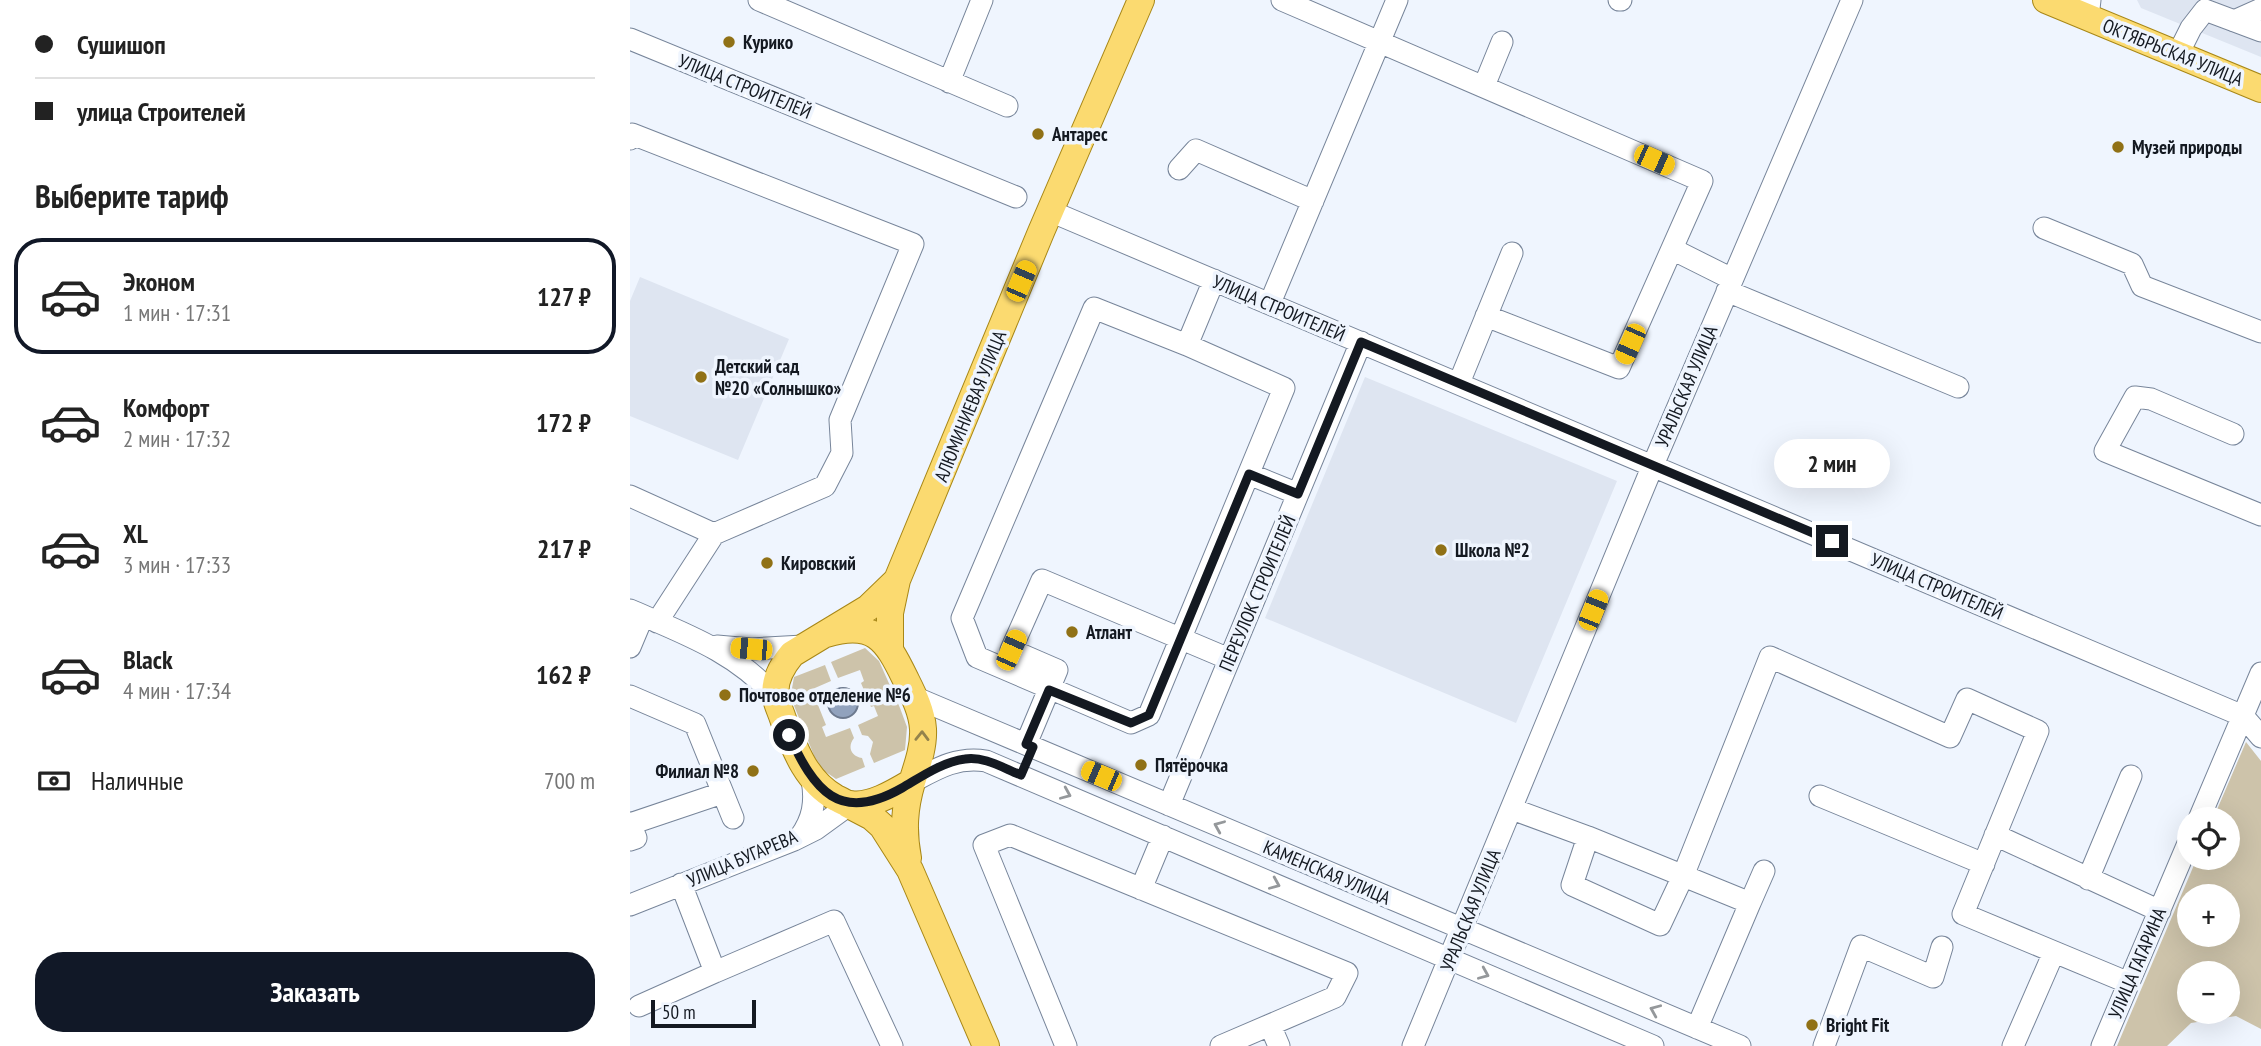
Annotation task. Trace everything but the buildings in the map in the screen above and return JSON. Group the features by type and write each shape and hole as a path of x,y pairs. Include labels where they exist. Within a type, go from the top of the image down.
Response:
{"main road":[{"name":"АЛЮМИНИЕВАЯ УЛИЦА","path":"897,580 1141,0"},
{"name":"ОКТЯБРЬСКАЯ УЛИЦА","path":"2046,0 2089,9 2178,54 2261,89"},
{"path":"897,580 868,608 815,640 783,664 776,698 789,735 812,780 882,826 910,870 986,1046"},
{"path":"897,580 890,613 890,647 914,697 923,730 903,828 910,870"},
{"path":"815,640 842,629 862,630 873,634 890,647"},
{"path":"849,804 876,800 912,782"}],"street":[{"path":"759,0 1007,106"},
{"path":"949,82 982,0"},
{"path":"1282,0 1702,181 1619,368 1486,316"},
{"path":"1270,303 1397,0"},
{"name":"УРАЛЬСКАЯ УЛИЦА","path":"1413,1046 1653,465 1852,0"},
{"path":"2178,54 2203,5 2261,31"},
{"path":"2234,21 2261,9"},
{"name":"УЛИЦА СТРОИТЕЛЕЙ","path":"630,39 1016,197"},
{"path":"1484,86 1502,42"},
{"path":"630,139 632,134 913,244 840,420 842,453 825,486 714,534 643,616 630,647"},
{"path":"1179,169 1196,150 1313,201"},
{"name":"УЛИЦА СТРОИТЕЛЕЙ","path":"1051,211 2243,716"},
{"path":"2044,228 2132,264 2142,286 2261,332"},
{"path":"1672,249 1730,285 1958,387"},
{"path":"1459,383 1512,253"},
{"path":"1186,345 1214,280"},
{"path":"1094,308 1186,345 1284,388 1149,715 1131,723 977,657 962,618 1094,308"},
{"name":"ПЕРЕУЛОК СТРОИТЕЛЕЙ","path":"1169,805 1361,342"},
{"path":"2233,434 2151,399 2134,397 2105,451 2261,515"},
{"path":"1249,474 1298,494"},
{"path":"630,496 714,534"},
{"path":"1021,775 1057,670 1011,650 1042,580 1229,659"},
{"path":"643,616 712,645 750,672 776,698"},
{"path":"712,645 751,649 815,640"},
{"path":"1588,837 1572,885 1660,925 1683,876 1770,657 1950,737 1967,699 2038,731 1963,914 2129,983"},
{"path":"2204,807 2261,673"},
{"path":"630,696 695,724 733,818"},
{"name":"КАМЕНСКАЯ УЛИЦА","path":"914,697 1740,1046"},
{"path":"2243,716 2261,737"},
{"name":"КАМЕНСКАЯ УЛИЦА","path":"912,782 936,769 964,759 986,761 1654,1046"},
{"path":"2088,879 2131,776"},
{"name":"УЛИЦА БУГАРЕВА","path":"630,905 800,837 813,814 815,801 812,780"},
{"path":"630,840 636,838 630,823 722,793"},
{"path":"1820,796 1984,864"},
{"path":"800,837 816,829 849,804"},
{"path":"1512,809 1750,903"},
{"path":"1066,1046 985,845 1010,835 1347,973 1335,997 1221,1046"},
{"path":"1995,835 2160,911"},
{"path":"1141,889 1163,836"},
{"name":"УЛИЦА ГАГАРИНА","path":"2102,1046 2177,870"},
{"path":"1697,1028 1764,872"},
{"path":"681,884 715,972"},
{"path":"639,1006 834,921 892,1046"},
{"path":"1824,1046 1861,946 1933,978 1942,947"},
{"path":"2013,1046 2054,952"},
{"path":"1270,1025 1279,1046"}],"shaded area":[{"path":"2137,0 2261,0 2261,57 2141,8"},
{"name":"Детский сад №20 «Солнышко»","path":"640,277 789,339 738,460 630,416 630,301"},
{"name":"Школа №2","path":"1365,377 1617,481 1516,723 1265,618"},
{"path":"865,648 879,661 907,727 905,750 874,763 870,754 873,742 868,736 862,735 858,725 878,716 874,706 871,707 861,683 864,681 860,670 838,678 831,662"},
{"path":"825,665 831,681 808,691 812,702 816,700 826,725 822,727 826,737 850,728 854,738 851,751 862,758 865,767 836,779 823,770 815,758 791,694 794,677"},
{"path":"2246,742 2261,761 2261,1029 2240,1018 2240,961 2177,961 2177,1024 2190,1024 2167,1046 2117,1046 2177,905 2177,947 2240,947 2240,884 2186,884 2192,870 2240,870 2240,807 2218,807"}],"water":[{"path":"843,688 854,692 858,703 854,714 843,718 832,714 828,703 832,692"}],"place":[{"name":"Курико","path":"729,42"},
{"name":"Антарес","path":"1038,134"},
{"name":"Музей природы","path":"2118,147"},
{"name":"Детский сад №20 «Солнышко»","path":"701,377"},
{"name":"Школа №2","path":"1441,550"},
{"name":"Кировский","path":"767,563"},
{"name":"Атлант","path":"1072,632"},
{"name":"Почтовое отделение №6","path":"725,695"},
{"name":"Пятёрочка","path":"1141,765"},
{"name":"Филиал №8","path":"753,771"},
{"name":"Bright Fit","path":"1812,1025"}],"route":[{"path":"789,735 812,780 849,804 860,804 890,794 936,769 964,759 986,761 1021,775 1033,747 1026,744 1049,690 1131,723 1149,715 1249,474 1298,494 1361,342 1832,541"}]}
